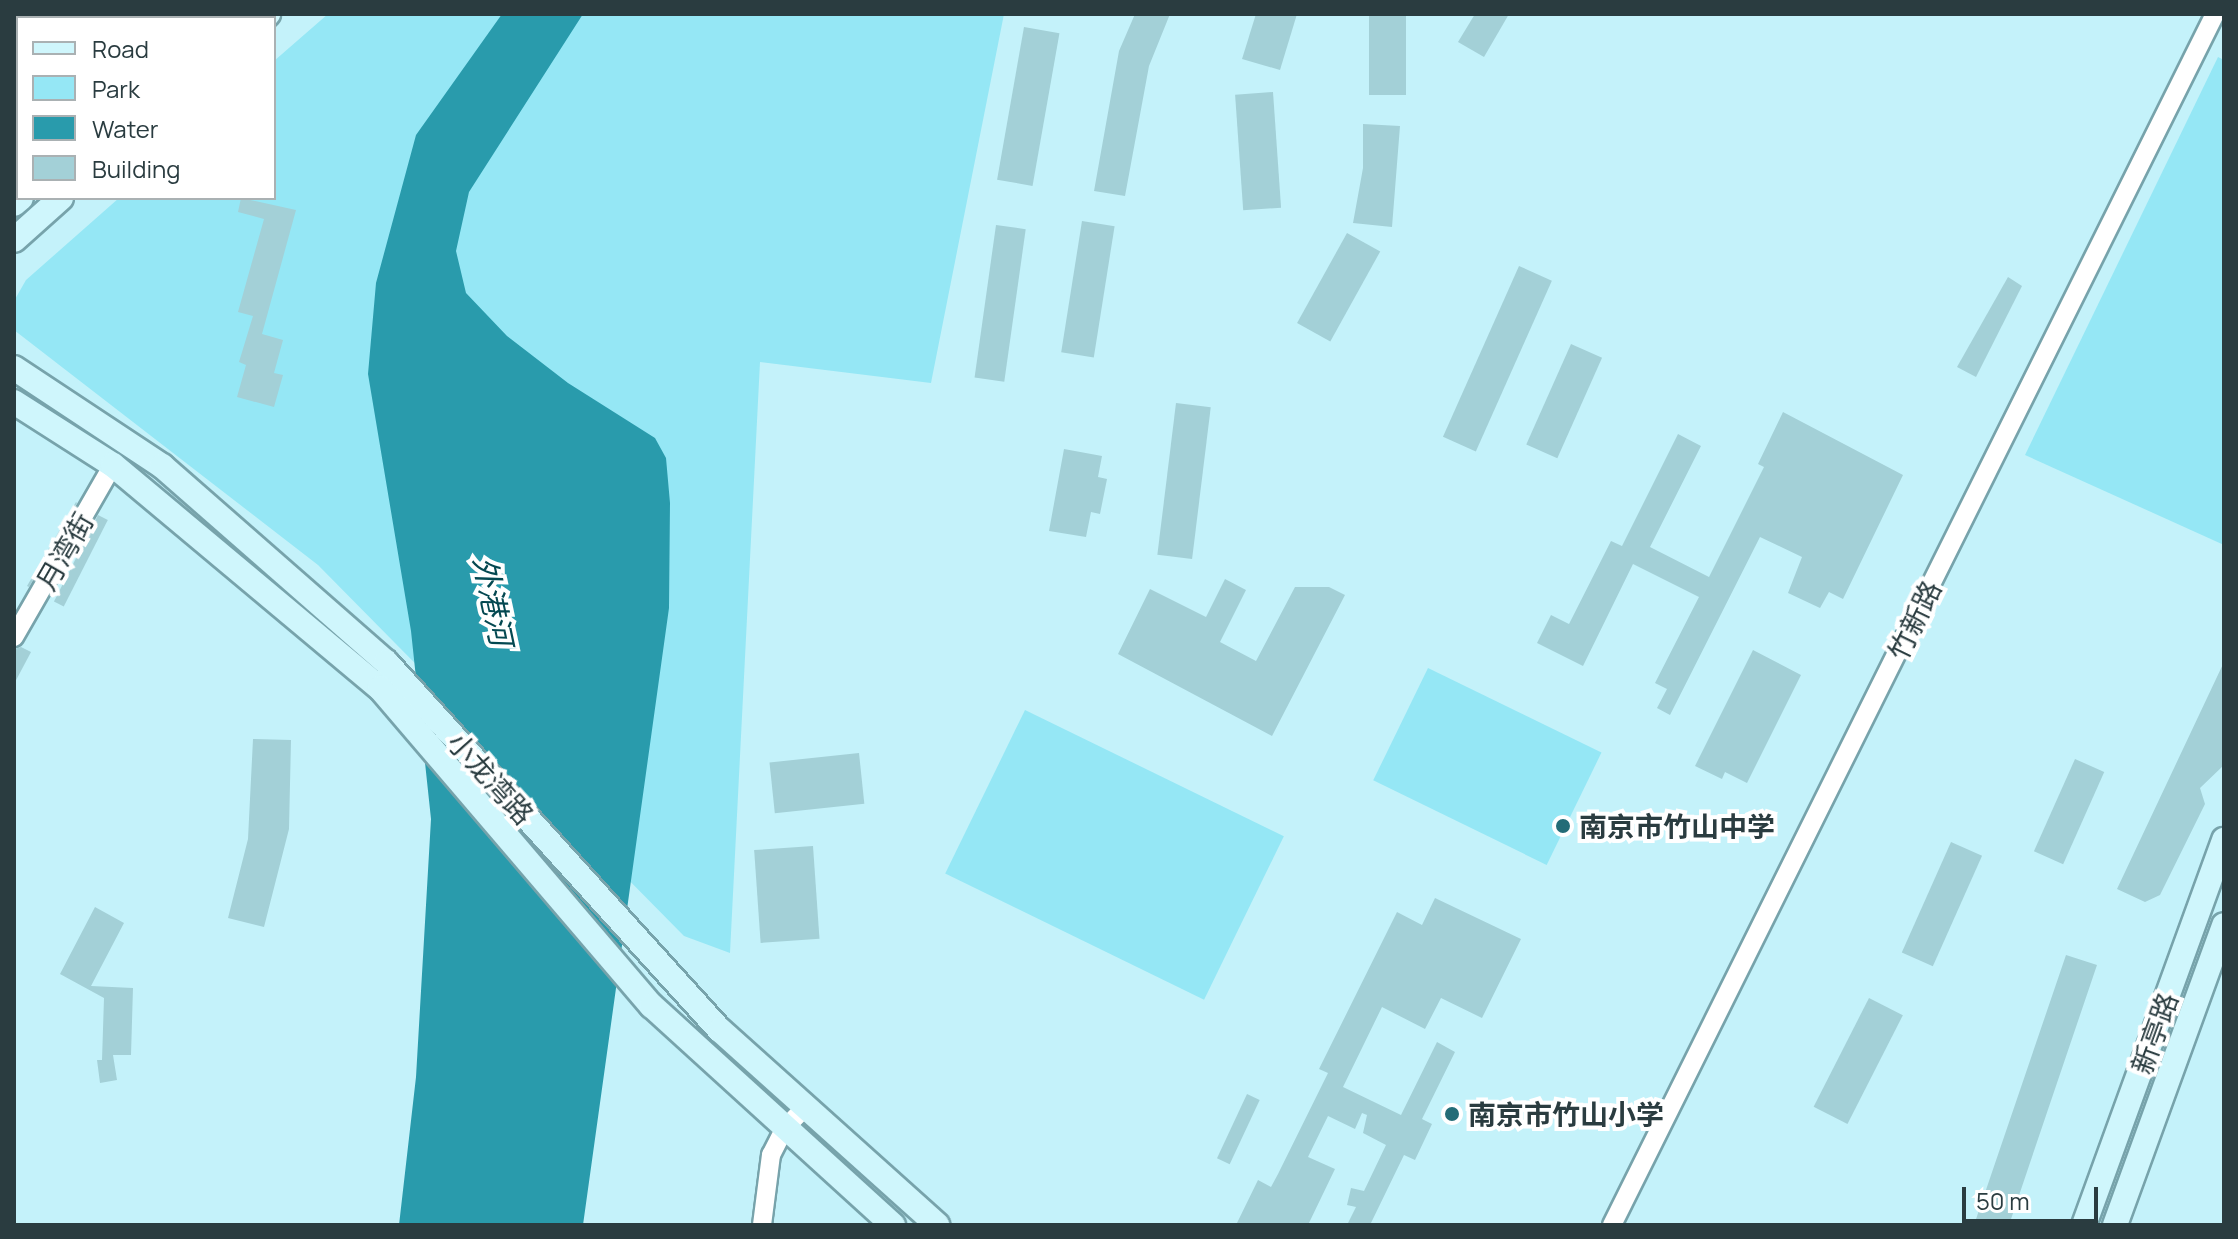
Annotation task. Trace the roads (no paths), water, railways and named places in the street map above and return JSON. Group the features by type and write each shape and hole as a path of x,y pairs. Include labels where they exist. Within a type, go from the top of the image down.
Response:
{"main road":[{"path":"14,240 59,200"},
{"name":"小龙湾路","path":"14,368 162,466 386,662 720,1030 937,1225"},
{"name":"小龙湾路","path":"14,402 113,465 380,688 652,1006 893,1225"},
{"name":"新亭路","path":"2084,1225 2224,840"},
{"name":"新亭路","path":"2115,1225 2224,925"}],"street":[{"name":"竹新路","path":"1612,1225 2215,14"},
{"name":"月湾街","path":"14,637 113,465"},
{"path":"762,1225 771,1155 785,1128 805,1107"}],"water":[{"name":"外港河","path":"502,14 583,14 469,192 456,251 466,293 507,336 568,383 655,438 666,458 670,503 669,608 583,1225 399,1225 416,1077 431,819 411,631 368,374 376,283 416,135"}],"place":[{"name":"南京市竹山中学","path":"1563,826"},
{"name":"南京市竹山小学","path":"1452,1114"}]}
